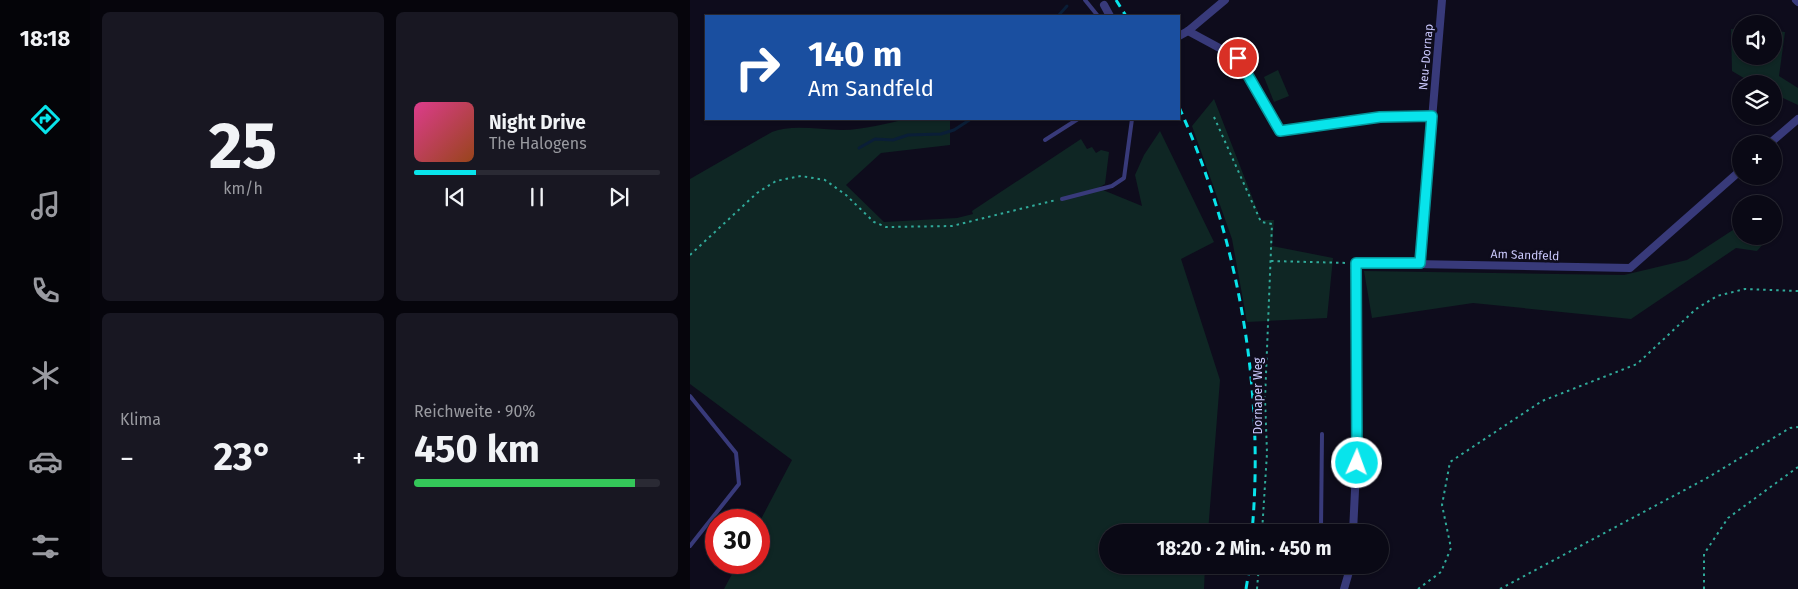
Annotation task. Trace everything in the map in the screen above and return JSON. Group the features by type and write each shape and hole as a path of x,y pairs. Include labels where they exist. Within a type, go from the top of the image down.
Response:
{"street":[{"path":"1180,35 1188,31 1224,0"},
{"name":"Neu-Dornap","path":"1420,263 1442,0"},
{"path":"1104,5 1109,15"},
{"path":"1188,31 1238,58 1280,131 1380,117 1432,116"},
{"path":"1779,135 1798,119"},
{"name":"Am Sandfeld","path":"1356,263 1630,268 1732,178"},
{"path":"1353,524 1358,428 1355,314 1356,263"},
{"path":"1344,589 1348,574"}],"lane":[{"path":"1084,0 1097,14 1104,5"},
{"path":"1045,140 1076,120"},
{"path":"1062,199 1112,186 1124,178 1132,120"},
{"path":"690,396 736,453 739,484 690,546"},
{"path":"1321,524 1322,434"}],"path":[{"name":"Dornaper Weg","path":"1214,116 1261,222 1272,224 1265,399 1267,453 1263,524"},
{"path":"690,255 757,193 776,181 802,176 825,180 846,195 874,222 886,227 952,226 1062,199"},
{"path":"1271,260 1356,263"},
{"path":"1418,589 1441,572 1450,548 1442,505 1450,462 1542,401 1637,364 1696,309 1717,296 1745,289 1798,291"},
{"path":"1500,589 1707,478 1790,428 1798,427"},
{"path":"1704,589 1704,554 1728,518 1798,467"},
{"path":"1257,589 1258,574"}],"green space":[{"path":"1731,29 1732,65 1780,65 1779,75 1739,75 1732,71"},
{"path":"1782,32 1785,32 1782,54"},
{"path":"1278,70 1289,96 1274,102 1264,77"},
{"path":"1782,78 1798,88 1798,105 1782,98"},
{"path":"1214,99 1261,220 1274,220 1272,246 1333,258 1327,318 1247,322 1232,239 1192,126"},
{"path":"903,120 950,120 950,145 881,153 846,185 884,222 957,218 973,214 972,211 1081,139 1087,149 1092,147 1096,153 1101,150 1109,152 1105,184 1098,188 1142,206 1135,175 1144,155 1160,131 1214,242 1181,259 1220,380 1209,524 1099,524 1099,574 1205,574 1204,589 724,589 732,574 770,574 770,509 766,509 792,460 690,384 690,179 772,132 788,128 850,130"},
{"path":"1732,231 1732,245 1762,245 1757,251 1736,248 1631,319 1473,303 1372,318 1364,271 1624,275 1687,260"}],"waterway":[{"path":"1059,15 1067,6"},
{"path":"859,148 875,139 893,140 908,135 941,134 954,130 969,120"}],"railway":[{"path":"1116,0 1125,15"},
{"path":"1180,109 1200,157 1217,209 1231,261 1242,315 1250,369 1254,424 1255,478 1252,524"},
{"path":"1246,589 1248,574"}],"route":[{"path":"1238,58 1257,88 1280,131 1380,117 1432,116 1420,263 1356,263 1357,463"}]}
